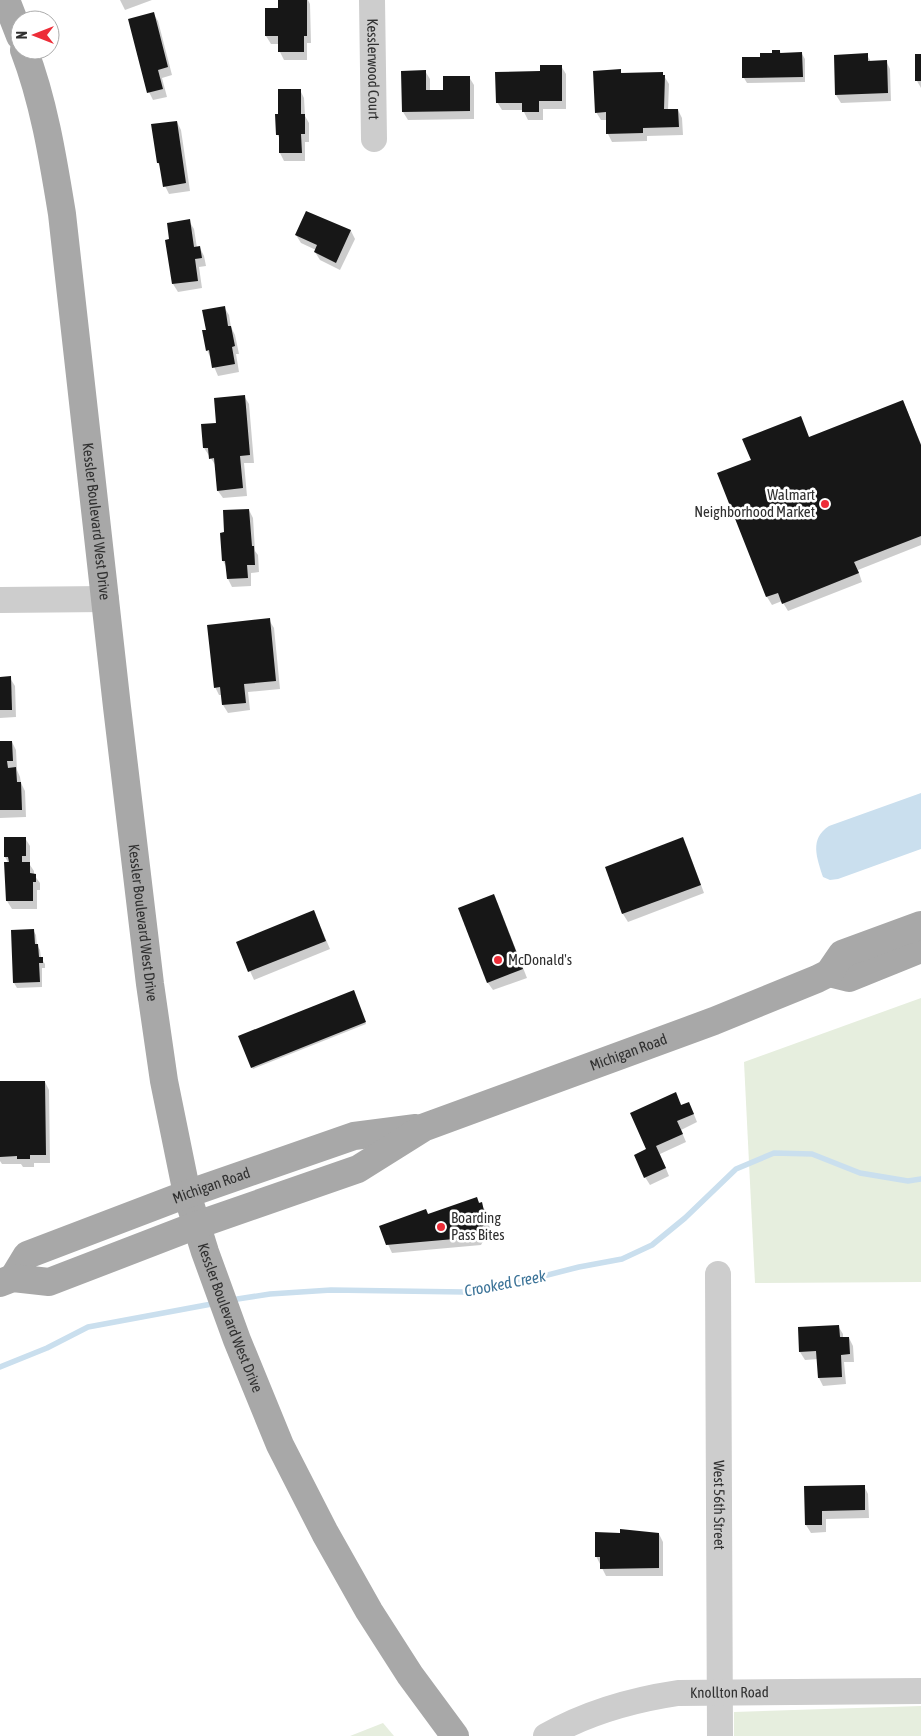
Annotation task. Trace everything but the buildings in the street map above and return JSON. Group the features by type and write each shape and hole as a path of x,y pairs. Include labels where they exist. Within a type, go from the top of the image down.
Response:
{"main road":[{"name":"Kessler Boulevard West Drive","path":"27,60 52,151 62,214 117,707 156,1031 187,1194 209,1264 237,1340 280,1444 325,1533 369,1611 405,1667 455,1736"},
{"path":"921,925 842,954 829,973 849,978 921,949"},
{"name":"Michigan Road","path":"7,1280 49,1282 197,1225 358,1169 425,1127 714,1021 829,973"},
{"name":"Michigan Road","path":"7,1280 27,1256 187,1194 354,1136 425,1127"}],"street":[{"name":"Kesslerwood Court","path":"372,0 374,138"},
{"path":"0,600 106,599"},
{"name":"West 56th Street","path":"718,1274 720,1736"},
{"name":"Knollton Road","path":"546,1736 592,1713 634,1701 678,1693 921,1691"}],"green space":[{"path":"921,998 921,1282 755,1283 744,1062"},
{"path":"921,1706 921,1736 734,1736 734,1712"},
{"path":"383,1723 394,1736 350,1736"}],"water":[{"path":"921,793 921,849 838,879 830,880 823,877 816,849 819,837 823,831 829,826"}],"waterway":[{"name":"Crooked Creek","path":"231,1300 270,1294 331,1290 464,1292 520,1282 579,1267 622,1259 652,1245 685,1218 736,1169 774,1153 812,1154 860,1173 908,1181 921,1179"},
{"name":"Crooked Creek","path":"0,1367 47,1348 88,1327 217,1303"}],"place":[{"name":"Walmart Neighborhood Market","path":"825,504"},
{"name":"McDonald's","path":"498,960"},
{"name":"Boarding Pass Bites","path":"441,1227"}]}
